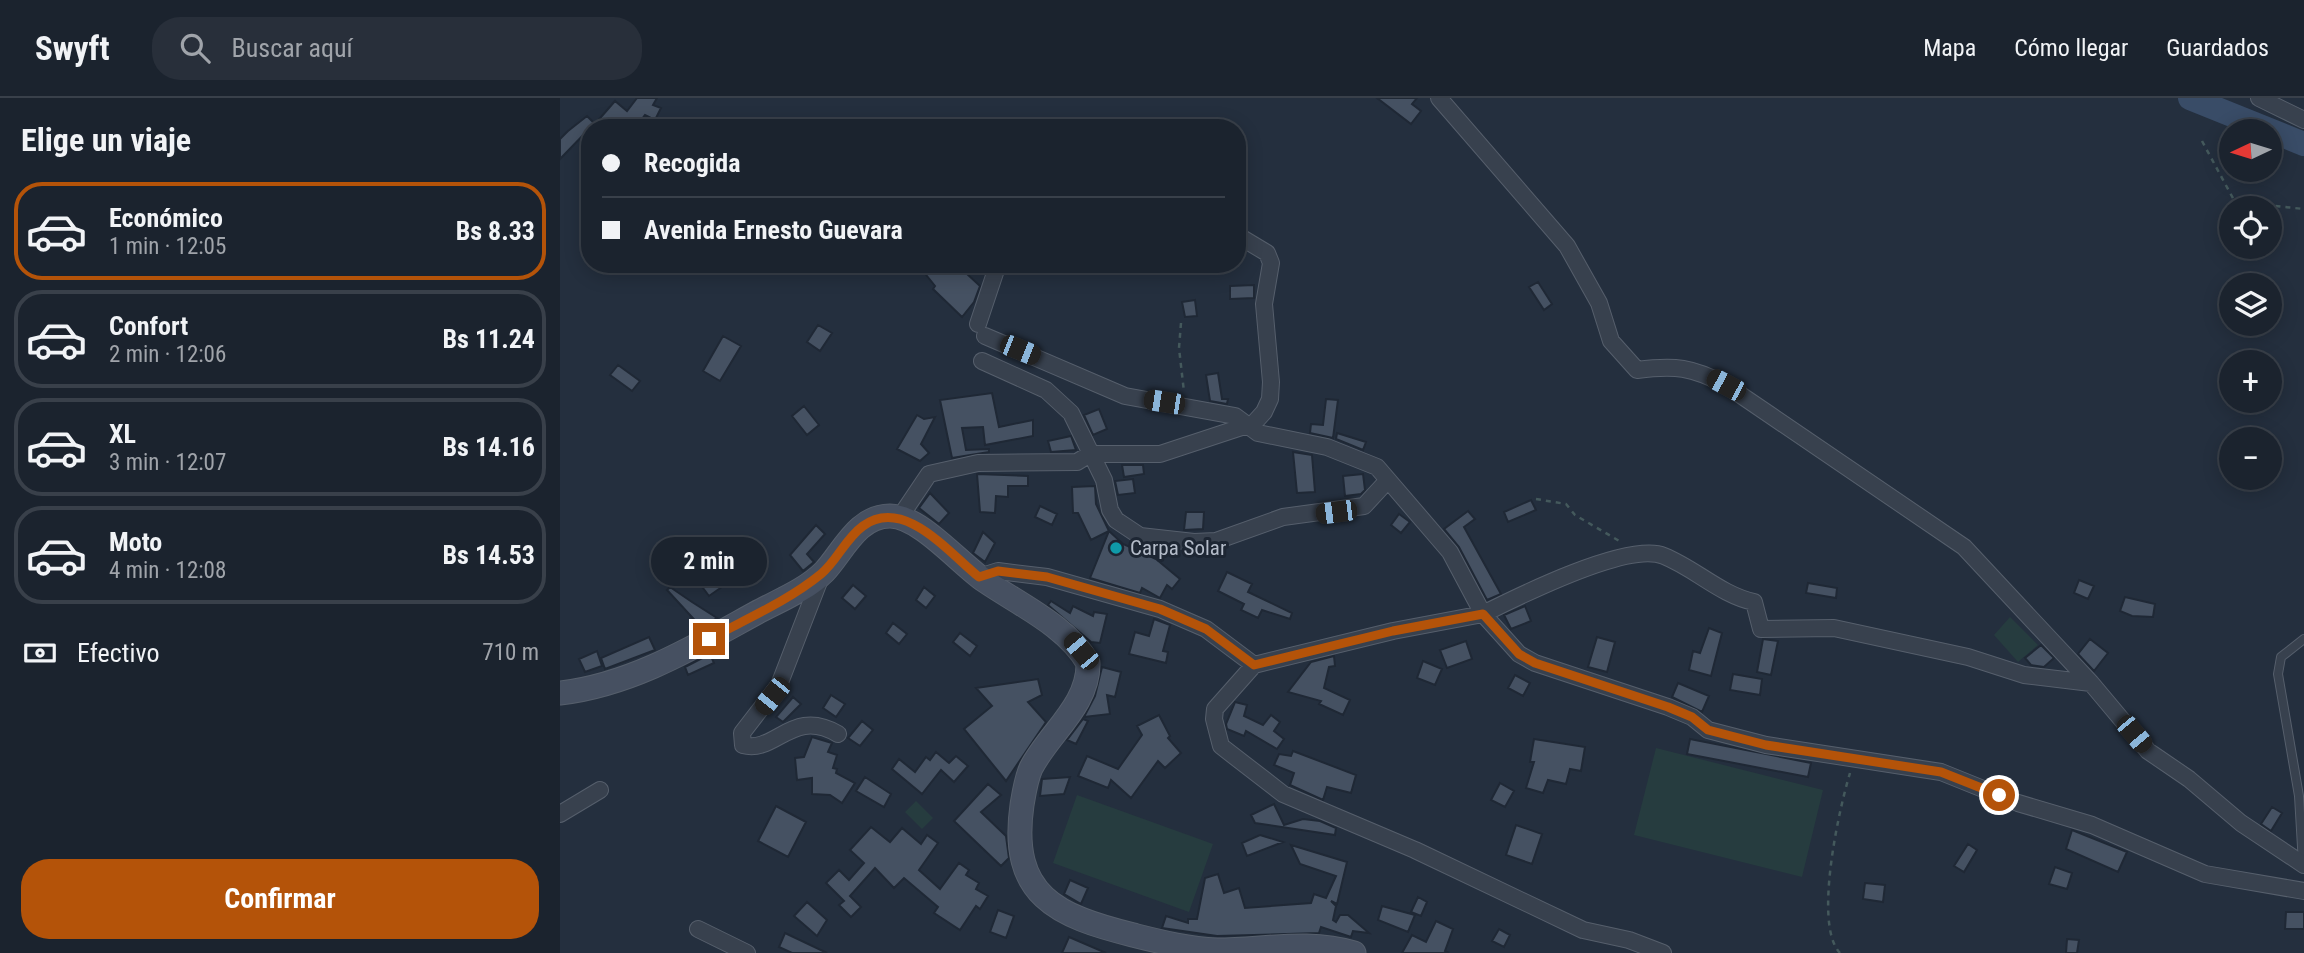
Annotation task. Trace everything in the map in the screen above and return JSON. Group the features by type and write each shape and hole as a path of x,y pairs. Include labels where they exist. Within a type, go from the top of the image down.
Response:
{"main road":[{"path":"560,693 608,683 677,656 797,591 823,573 862,527 878,517 900,517 913,523 979,577 1071,639 1088,663 1086,689 1031,769 1023,797 1020,818 1026,868 1038,890 1052,906 1066,915 1104,928 1180,946 1217,950 1309,944 1354,953"}],"street":[{"path":"1439,98 1567,246 1599,303 1611,341 1637,370 1672,365 1703,372 1898,500 1964,547 2091,682 2148,751 2189,779 2241,823 2303,864"},
{"path":"2259,98 2274,102 2304,120"},
{"path":"900,517 929,474 978,463 1077,462 1090,454 1160,454 1254,423 1264,412 1270,399 1264,304 1271,263 1267,253 1246,240"},
{"path":"996,273 981,330 1125,396 1235,416 1258,433 1327,447 1367,461 1388,480 1450,552 1483,614 1519,654 1535,663 1668,707 1692,717 1708,730 1766,745 1941,772 2018,803 2092,825 2205,874 2304,891"},
{"path":"982,361 1046,390 1058,399 1082,431 1090,454 1104,480 1110,510 1116,520 1140,536 1194,542 1216,541 1283,517 1353,510 1364,506 1388,480"},
{"path":"1663,953 1629,940 1583,930 1325,809 1283,794 1262,781 1221,746 1214,719 1222,699 1254,665 1393,631 1483,614 1536,588 1599,564 1627,556 1660,554 1735,598 1754,602 1761,629 1834,628 1968,657 2024,675 2091,682"},
{"path":"979,577 998,571 1047,577 1160,609 1206,629 1254,665"},
{"path":"823,573 779,685 742,733 741,740 743,745 752,747 793,729 813,724 838,734"},
{"path":"560,814 600,790"},
{"path":"698,929 747,953"}],"lane":[{"path":"2303,864 2303,825 2278,674 2281,657 2304,639"}],"path":[{"path":"2202,141 2235,202 2304,209"},
{"path":"1181,323 1179,348 1185,406"},
{"path":"1536,499 1566,504 1581,519 1645,556"},
{"path":"1840,953 1830,936 1830,873 1838,816 1855,759"}],"green space":[{"path":"2010,617 2038,645 2018,662 1994,635"},
{"path":"1656,748 1823,790 1802,877 1634,835"},
{"path":"1077,795 1213,844 1189,912 1053,863"},
{"path":"916,801 933,818 922,829 905,812"}],"building":[{"path":"637,98 657,98 653,105 661,108 656,119 645,115 642,119 599,119 615,101 627,111"},
{"path":"1377,98 1417,98 1412,104 1421,111 1411,124"},
{"path":"581,121 581,137 560,159 560,139"},
{"path":"925,273 966,273 980,286 974,302 962,317 933,289 935,286"},
{"path":"1538,282 1552,304 1544,310 1529,287"},
{"path":"1254,285 1254,298 1230,299 1230,286"},
{"path":"1195,300 1197,316 1185,317 1182,302"},
{"path":"818,325 832,333 820,351 807,342"},
{"path":"723,336 741,346 720,381 703,371"},
{"path":"618,365 640,381 632,391 610,375"},
{"path":"1218,373 1222,399 1228,399 1227,404 1210,401 1206,375"},
{"path":"992,393 999,427 1033,420 1033,436 985,445 983,427 962,428 966,450 989,449 989,452 952,458 940,400"},
{"path":"1326,399 1338,400 1333,438 1310,433 1311,424 1323,425"},
{"path":"804,406 819,425 807,435 792,416"},
{"path":"1099,409 1107,429 1093,435 1084,415"},
{"path":"917,415 924,419 935,417 921,444 929,453 920,461 897,449"},
{"path":"1337,433 1366,442 1363,450 1336,439"},
{"path":"1071,436 1076,450 1051,452 1048,441"},
{"path":"1293,452 1312,455 1315,492 1297,493"},
{"path":"1122,465 1143,465 1144,474 1124,477"},
{"path":"977,474 1028,476 1028,486 1008,486 1008,497 996,496 995,513 980,512"},
{"path":"1363,474 1365,490 1361,494 1345,496 1343,476"},
{"path":"1133,479 1135,493 1118,495 1115,481"},
{"path":"1095,486 1096,504 1109,531 1091,540 1078,513 1073,513 1072,487"},
{"path":"930,493 949,513 939,524 919,508"},
{"path":"1531,500 1536,510 1508,522 1504,512"},
{"path":"1040,506 1057,514 1052,525 1035,517"},
{"path":"1468,511 1475,519 1464,527 1501,594 1487,600 1459,547 1444,529"},
{"path":"1186,512 1204,512 1203,529 1184,530"},
{"path":"1399,514 1410,522 1401,533 1391,525"},
{"path":"816,525 825,534 807,554 814,562 803,571 790,555"},
{"path":"1109,531 1123,544 1156,559 1180,579 1172,589 1167,585 1160,598 1142,588 1140,593 1090,578"},
{"path":"983,532 995,543 985,562 973,553"},
{"path":"717,565 729,582 709,596 697,580"},
{"path":"1227,572 1252,584 1248,592 1292,613 1290,619 1262,610 1258,618 1241,610 1244,604 1218,591"},
{"path":"2079,580 2094,586 2088,599 2074,593"},
{"path":"1808,583 1837,588 1836,598 1806,593"},
{"path":"853,585 866,596 855,609 842,598"},
{"path":"670,587 717,618 701,627 667,590"},
{"path":"924,587 935,596 926,608 916,600"},
{"path":"2125,597 2155,604 2153,617 2132,616 2120,611"},
{"path":"1051,601 1070,613 1073,606 1093,616 1094,612 1107,614 1100,643 1091,642 1048,605"},
{"path":"1525,606 1531,621 1511,629 1504,615"},
{"path":"1154,619 1170,625 1163,651 1168,652 1166,663 1129,654 1135,632 1149,636"},
{"path":"893,623 907,634 899,644 886,633"},
{"path":"1709,628 1722,633 1711,676 1689,670 1693,651 1700,653"},
{"path":"960,633 977,646 970,656 953,642"},
{"path":"649,637 655,650 605,669 601,658"},
{"path":"1597,637 1615,642 1607,672 1588,667"},
{"path":"1763,639 1778,641 1771,675 1757,672"},
{"path":"2090,639 2108,653 2094,671 2078,654"},
{"path":"1466,641 1472,659 1447,668 1440,650"},
{"path":"2041,645 2054,658 2044,667 2031,665 2025,658"},
{"path":"597,651 602,666 585,672 579,659"},
{"path":"710,654 714,663 688,675 685,667"},
{"path":"1334,656 1335,666 1329,667 1324,688 1350,700 1343,715 1319,704 1321,701 1288,692 1311,662"},
{"path":"1423,661 1442,669 1435,685 1417,678"},
{"path":"1102,667 1121,672 1115,697 1107,695 1110,714 1084,717 1095,696"},
{"path":"1733,674 1762,679 1760,695 1730,690"},
{"path":"1515,675 1530,683 1523,696 1508,688"},
{"path":"1038,679 1042,695 1028,702 1046,722 1006,781 964,729 992,706 976,688"},
{"path":"1678,683 1709,696 1702,712 1672,697"},
{"path":"831,695 845,704 836,717 823,708"},
{"path":"793,697 801,704 783,722 776,717"},
{"path":"1235,702 1247,705 1244,716 1263,725 1271,715 1280,722 1274,731 1284,739 1277,749 1246,731 1244,736 1227,729 1226,724"},
{"path":"1159,715 1170,736 1168,738 1181,753 1165,768 1158,761 1131,798 1111,780 1108,788 1078,776 1087,756 1118,769 1142,735 1137,726"},
{"path":"1083,719 1088,721 1076,744 1067,740"},
{"path":"862,721 873,730 860,746 848,738"},
{"path":"812,737 832,743 828,752 837,755 833,768 837,769 836,773 855,783 842,803 830,795 812,794 812,778 797,780 795,758 804,757"},
{"path":"1534,739 1585,747 1581,771 1570,769 1566,784 1548,780 1543,793 1526,788 1534,762 1530,762"},
{"path":"1690,739 1811,763 1808,777 1687,754"},
{"path":"1293,751 1356,775 1351,793 1327,787 1323,800 1290,785 1294,773 1274,765 1279,754 1291,756"},
{"path":"936,752 949,763 956,756 968,766 954,782 941,770 922,794 892,769 899,759 915,772 926,757 930,760"},
{"path":"865,777 891,794 884,807 856,791"},
{"path":"1070,777 1064,794 1040,796 1042,779"},
{"path":"1500,783 1514,791 1505,807 1491,800"},
{"path":"988,784 1001,795 981,812 1006,836 1009,858 1001,866 954,821"},
{"path":"1274,804 1284,825 1303,819 1320,821 1336,828 1335,835 1255,823 1251,815"},
{"path":"776,806 806,822 788,857 758,841"},
{"path":"2272,807 2282,813 2271,831 2261,824"},
{"path":"1516,825 1542,834 1532,864 1506,855"},
{"path":"871,827 890,842 902,828 921,844 927,835 938,843 919,870 940,889 959,863 969,870 966,875 979,883 976,889 988,896 980,909 976,906 960,930 934,913 938,907 904,878 894,888 875,868 850,896 861,907 851,917 839,905 844,901 826,883 839,870 849,880 864,863 850,850"},
{"path":"2072,830 2127,852 2118,872 2066,849"},
{"path":"1260,835 1283,842 1247,856 1242,843"},
{"path":"1968,844 1977,850 1964,872 1954,866"},
{"path":"1291,845 1347,862 1337,904 1331,901 1336,906 1333,920 1336,922 1340,915 1348,915 1369,933 1353,931 1351,937 1321,927 1319,933 1217,936 1162,928 1166,916 1188,923 1188,919 1197,919 1205,878 1218,874 1224,893 1239,888 1245,908 1311,903 1314,894 1326,898 1336,876 1300,864"},
{"path":"2055,867 2072,873 2067,889 2049,884"},
{"path":"1070,880 1088,888 1081,904 1064,894"},
{"path":"1865,883 1885,885 1883,902 1863,899"},
{"path":"1418,897 1427,902 1421,916 1411,912"},
{"path":"807,902 827,920 817,936 794,916"},
{"path":"1382,906 1415,915 1408,932 1378,920"},
{"path":"998,910 1014,916 1006,938 990,932"},
{"path":"2286,912 2304,912 2304,929 2285,929"},
{"path":"1436,921 1453,929 1445,951 1449,953 1402,953 1412,935 1426,942"},
{"path":"1499,929 1510,935 1504,947 1492,941"},
{"path":"785,933 827,953 792,953 779,947"},
{"path":"1069,937 1106,953 1062,953"},
{"path":"2067,939 2079,940 2077,953 2066,953"}],"waterway":[{"path":"2190,98 2304,144"}],"place":[{"name":"Carpa Solar","path":"1116,548"}],"route":[{"path":"709,639 797,591 823,573 862,527 878,517 900,517 913,523 979,577 998,571 1047,577 1160,609 1206,629 1254,665 1393,631 1483,614 1519,654 1535,663 1668,707 1692,717 1708,730 1766,745 1941,772 1999,795"}]}
